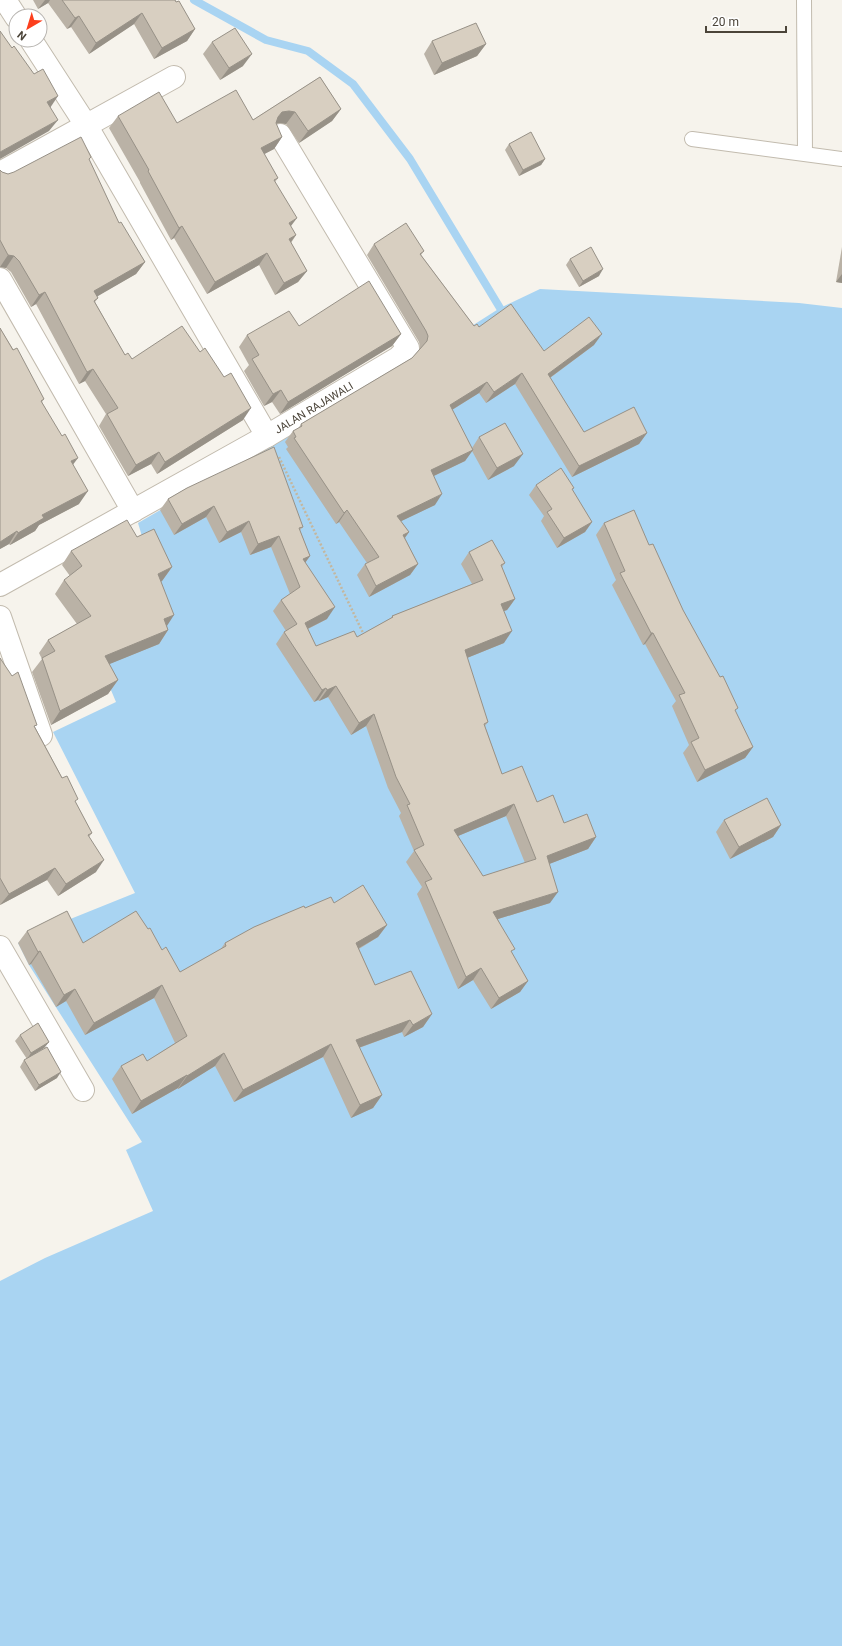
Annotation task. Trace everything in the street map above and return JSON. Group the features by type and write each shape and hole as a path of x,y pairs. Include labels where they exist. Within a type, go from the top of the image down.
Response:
{"street":[{"path":"36,48 86,125 272,444"},
{"path":"0,172 174,76"},
{"name":"JALAN RAJAWALI","path":"0,585 133,511 272,444 398,358 408,348 280,134"},
{"path":"0,279 133,511"},
{"path":"0,617 41,735"},
{"path":"0,947 83,1090"}],"lane":[{"path":"804,0 804,153"},
{"path":"692,139 842,159"}],"path":[{"path":"272,444 367,641"}],"water":[{"path":"540,289 799,303 842,308 842,1646 0,1646 0,1281 45,1258 153,1211 126,1150 142,1142 29,965 18,943 58,924 135,893 53,732 116,702 81,619 144,543 138,523 420,359 500,308"}],"building":[{"path":"62,0 175,0 176,2 179,1 195,29 162,48 142,13 96,43 79,16 75,18"},
{"path":"476,23 486,44 442,63 432,41"},
{"path":"235,28 252,54 229,68 212,42"},
{"path":"0,31 8,42 8,48 15,48 34,74 43,69 58,96 47,102 58,120 0,152"},
{"path":"320,77 341,109 308,131 295,112 282,112 276,123 282,137 261,148 278,178 274,180 297,218 289,223 296,235 289,239 307,271 284,283 267,253 215,282 182,226 179,228 148,171 149,170 118,116 159,92 177,123 236,90 253,120"},
{"path":"531,132 545,159 523,170 509,144"},
{"path":"81,137 91,157 89,159 119,223 121,222 145,262 94,291 98,298 94,301 125,355 128,353 132,359 182,326 200,352 205,348 224,377 231,373 251,408 165,462 159,452 136,465 107,414 118,408 93,369 87,372 45,292 39,295 19,261 14,256 8,255 0,240 0,170 8,174 14,172"},
{"path":"406,223 424,251 420,254 474,326 477,324 479,327 511,304 544,351 589,317 602,334 548,374 584,432 634,407 647,433 579,466 522,373 494,392 487,382 450,405 473,450 431,470 442,494 397,516 409,532 403,535 418,564 376,586 365,564 379,557 347,510 344,513 294,438 296,437 293,431 302,426 301,424 412,358 427,341 428,336 426,331 374,244"},
{"path":"591,247 603,269 583,281 570,259"},
{"path":"369,281 401,334 288,402 281,390 273,394 252,359 259,355 247,335 289,311 299,326"},
{"path":"0,328 13,350 17,348 44,399 41,401 62,436 65,434 78,458 71,461 88,491 42,515 44,518 18,533 17,531 0,542"},
{"path":"505,423 523,454 497,468 479,437"},
{"path":"274,447 303,527 299,528 310,556 303,559 335,607 305,623 316,646 354,631 357,637 393,617 392,616 483,580 469,552 492,540 505,563 501,565 515,599 501,604 512,631 465,650 488,722 484,724 502,774 522,766 537,802 553,795 564,823 587,814 596,837 547,856 558,892 493,912 515,949 511,951 528,981 499,998 481,968 466,977 425,882 432,879 414,850 424,845 407,805 410,804 396,777 374,714 359,723 336,686 327,690 326,688 322,690 284,632 297,624 281,600 300,587 279,536 258,544 249,521 227,532 214,506 182,524 168,499 187,488","holes":["514,804 536,859 483,876 454,830"]},
{"path":"561,468 574,488 572,489 592,522 564,538 547,512 552,509 536,485"},
{"path":"634,510 649,545 653,544 683,610 720,677 723,676 738,708 735,710 753,747 705,770 691,742 699,738 679,695 685,693 653,633 651,633 620,573 625,571 604,523"},
{"path":"127,520 137,537 154,529 172,567 158,574 174,615 164,619 168,630 105,656 118,680 60,711 42,658 55,651 48,640 91,616 64,580 82,566 71,551"},
{"path":"0,658 12,676 18,672 37,725 34,726 62,778 67,776 78,799 75,801 92,833 88,835 104,860 66,884 55,868 9,894 0,878"},
{"path":"767,798 781,825 739,847 724,820"},
{"path":"363,885 387,925 356,943 375,985 411,971 432,1014 413,1025 410,1020 356,1040 382,1095 360,1105 331,1044 243,1090 224,1053 187,1076 141,1101 121,1066 143,1054 147,1061 187,1036 162,985 94,1023 75,989 64,995 40,951 38,952 27,931 67,911 83,943 136,911 148,929 150,928 162,950 166,947 180,972 226,946 225,943 254,927 304,906 305,908 331,897 334,903"},
{"path":"38,1023 49,1042 31,1053 20,1035"},
{"path":"47,1047 61,1072 39,1085 24,1060"}],"waterway":[{"path":"194,0 266,40 308,51 353,84 410,159 500,308"}]}
